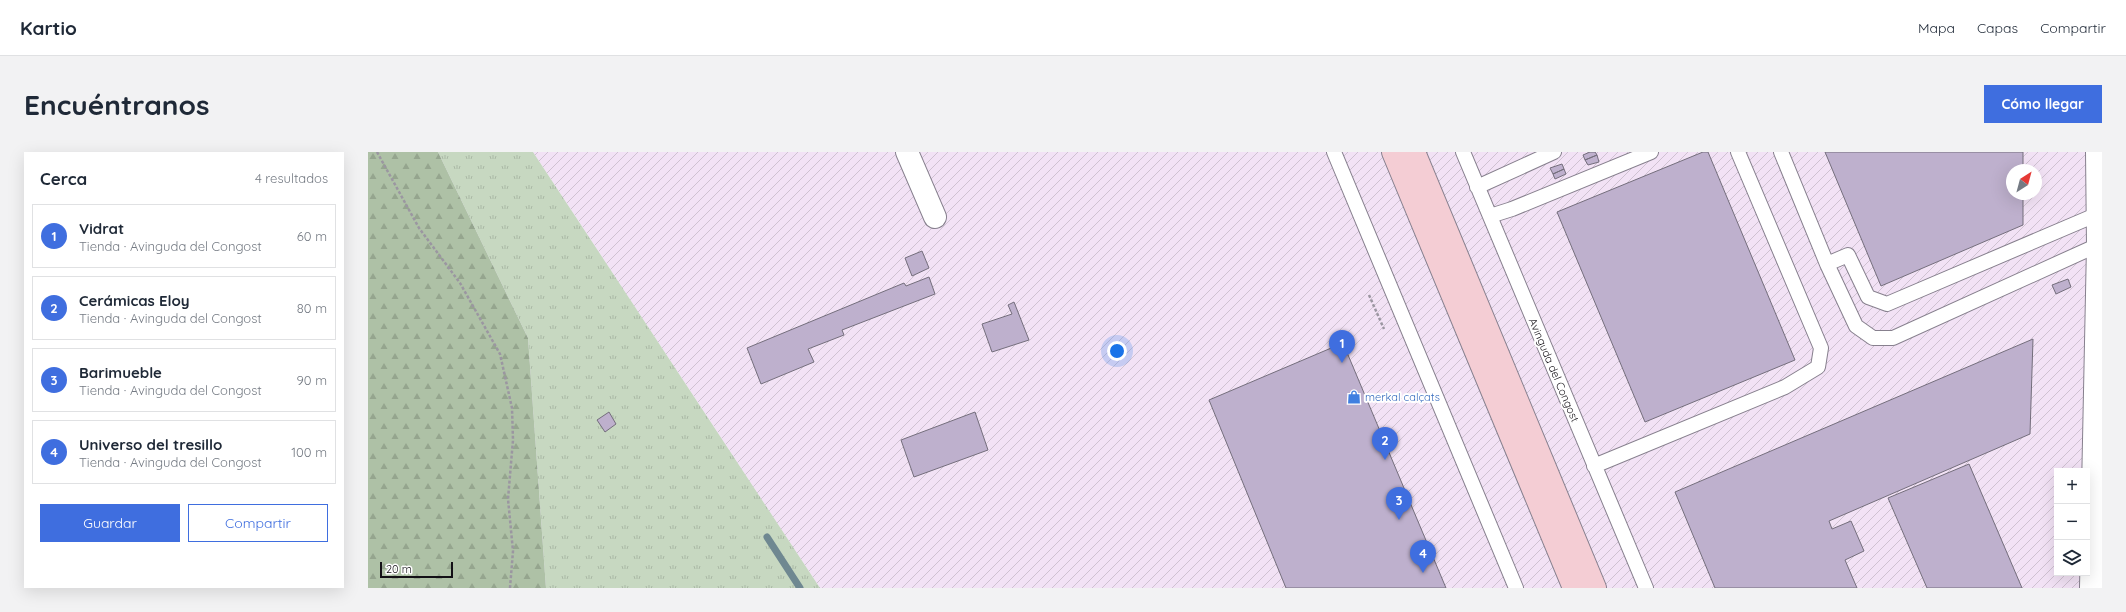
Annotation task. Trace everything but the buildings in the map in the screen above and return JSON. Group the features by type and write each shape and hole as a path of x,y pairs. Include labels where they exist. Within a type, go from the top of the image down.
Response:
{"main road":[{"path":"1393,152 1574,588"},
{"path":"1414,152 1595,588"}],"street":[{"path":"907,152 935,217"},
{"path":"2091,588 2098,245 2097,152"}],"lane":[{"path":"1334,152 1516,588"},
{"name":"Avinguda del Congost","path":"1463,152 1646,588"},
{"path":"1478,186 1554,152"},
{"path":"1490,216 1512,209 1651,152"},
{"path":"1594,466 1785,387 1818,367 1821,348 1738,152"},
{"path":"1781,152 1827,264 1856,326 1873,338 1893,338 2098,245"},
{"path":"1827,264 1848,255 1868,297 1886,304 2098,214"}],"path":[{"path":"377,152 418,228 460,283 500,354 512,408 513,440 508,499 513,551 510,588"},
{"path":"1369,295 1384,329"}],"shaded area":[{"path":"533,152 2102,152 2102,588 820,588"}],"green space":[{"path":"368,152 438,152 528,338 546,588 368,588"},
{"path":"438,152 533,152 820,588 546,588 528,338"}],"waterway":[{"path":"767,537 800,588"}],"place":[{"name":"Vidrat","path":"1342,363"},
{"name":"merkal calçats","path":"1354,397"},
{"name":"Cerámicas Eloy","path":"1385,460"},
{"name":"Barimueble","path":"1399,520"},
{"name":"Universo del tresillo","path":"1423,573"}]}
